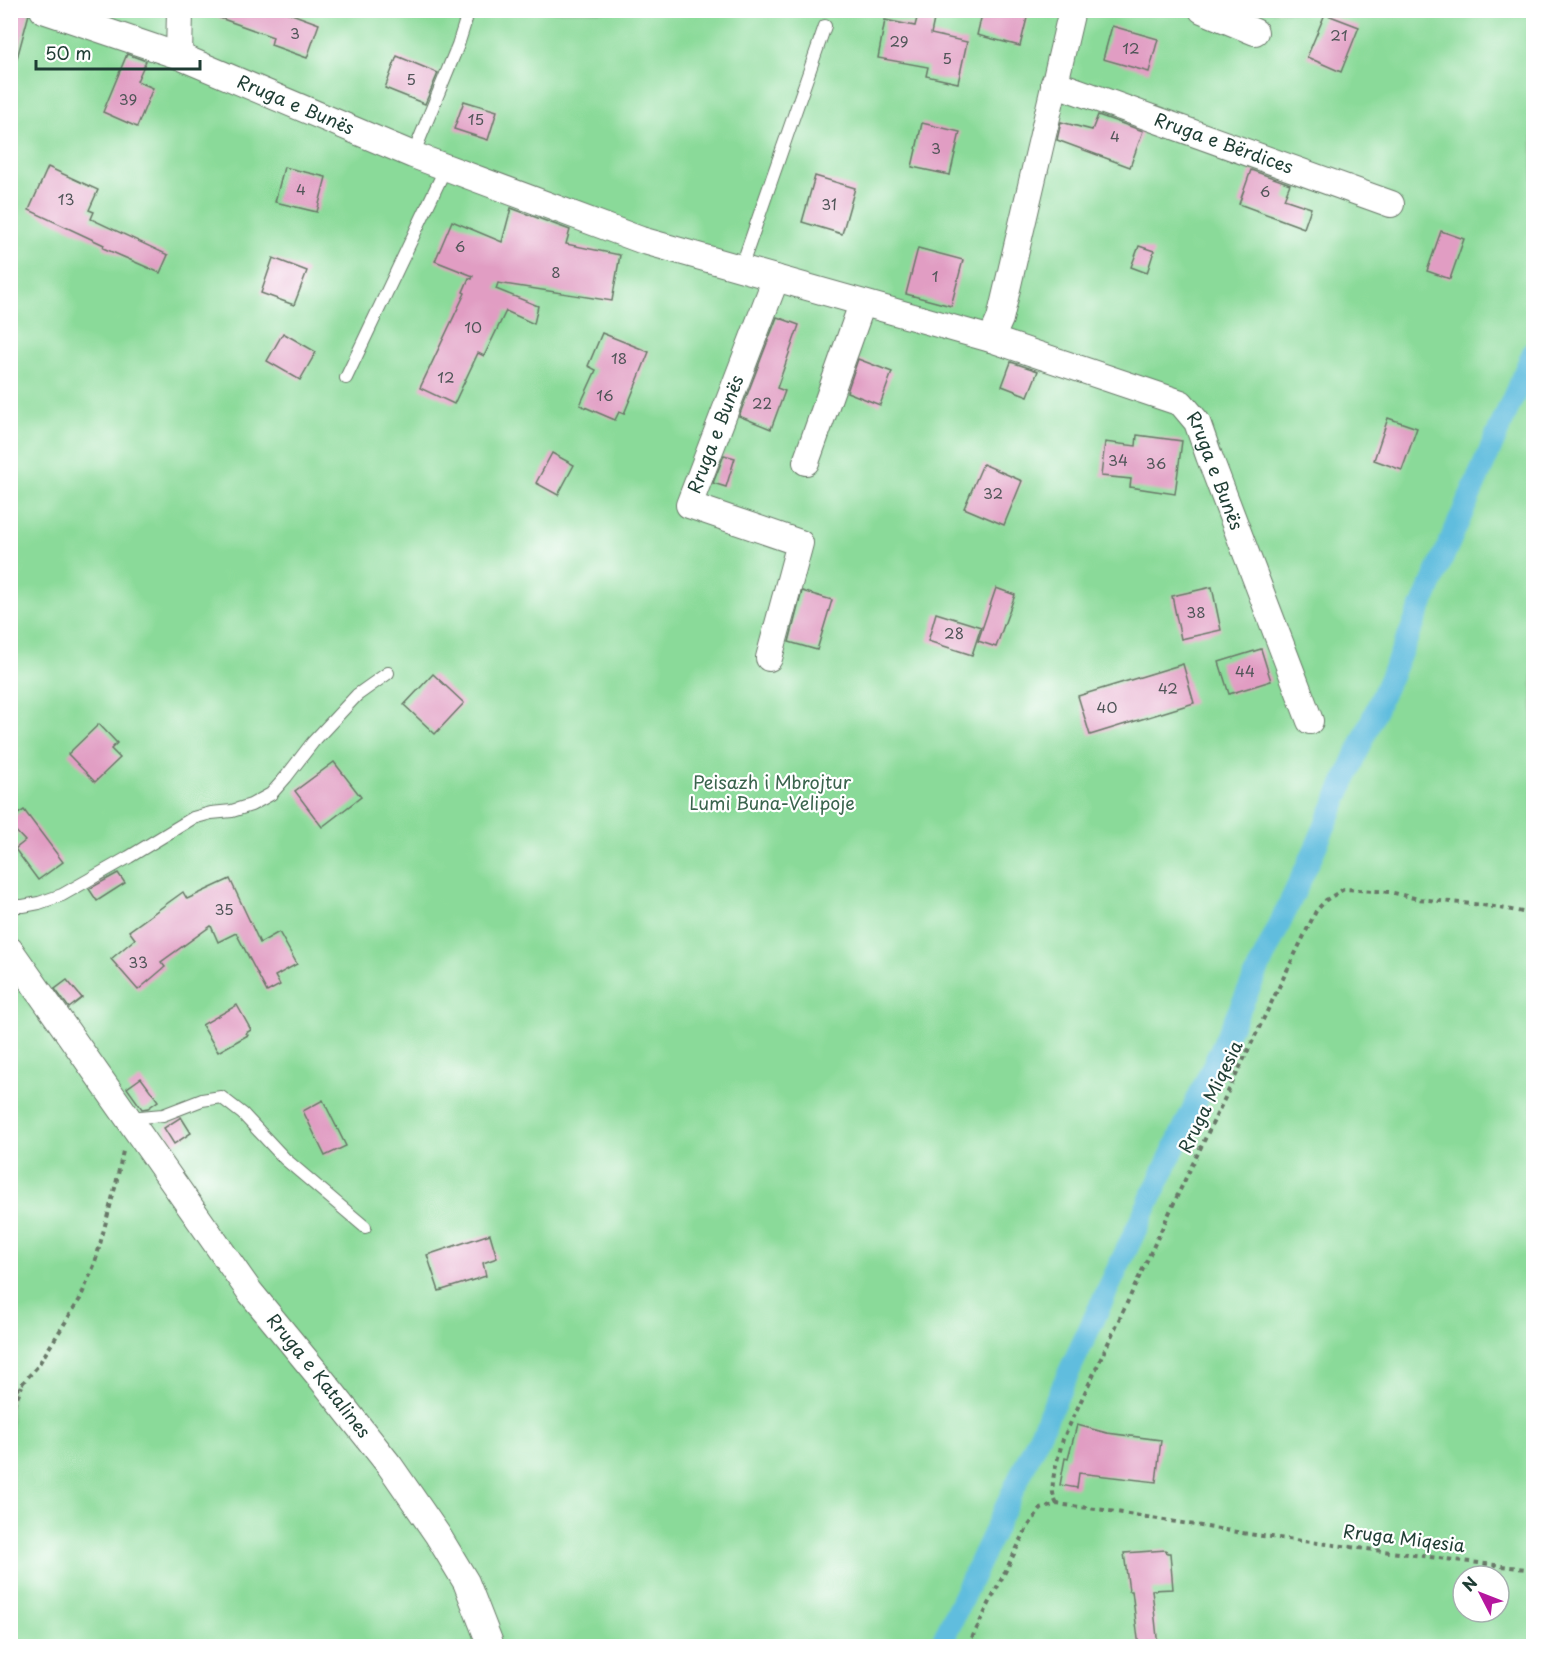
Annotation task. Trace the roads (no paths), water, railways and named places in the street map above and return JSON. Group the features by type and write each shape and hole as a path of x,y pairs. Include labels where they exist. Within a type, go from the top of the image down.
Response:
{"street":[{"name":"Rruga e Bunës","path":"43,10 178,56 413,155 641,240 992,339 1180,403 1197,422 1310,721"},
{"path":"178,56 180,10"},
{"path":"992,339 1000,319 1072,10"},
{"path":"1202,10 1255,32"},
{"name":"Rruga e Bërdices","path":"1054,83 1391,204"},
{"name":"Rruga e Bunës","path":"769,658 800,543 689,505 776,278"},
{"path":"806,462 862,304"},
{"name":"Rruga e Katalines","path":"10,950 250,1292 390,1466 437,1534 466,1582 491,1647"}],"lane":[{"path":"413,155 458,45 469,10"},
{"path":"741,268 825,26"},
{"path":"346,378 446,167"},
{"path":"10,906 39,903 62,895 193,818 232,811 251,805 271,794 313,742 348,704 388,673"},
{"path":"128,1118 163,1115 202,1100 222,1097 243,1114 296,1168 365,1227"}],"waterway":[{"path":"940,1646 1314,851 1534,350"}],"park label":[{"name":"Peisazh i Mbrojtur Lumi Buna-Velipoje","path":"772,793"}]}
